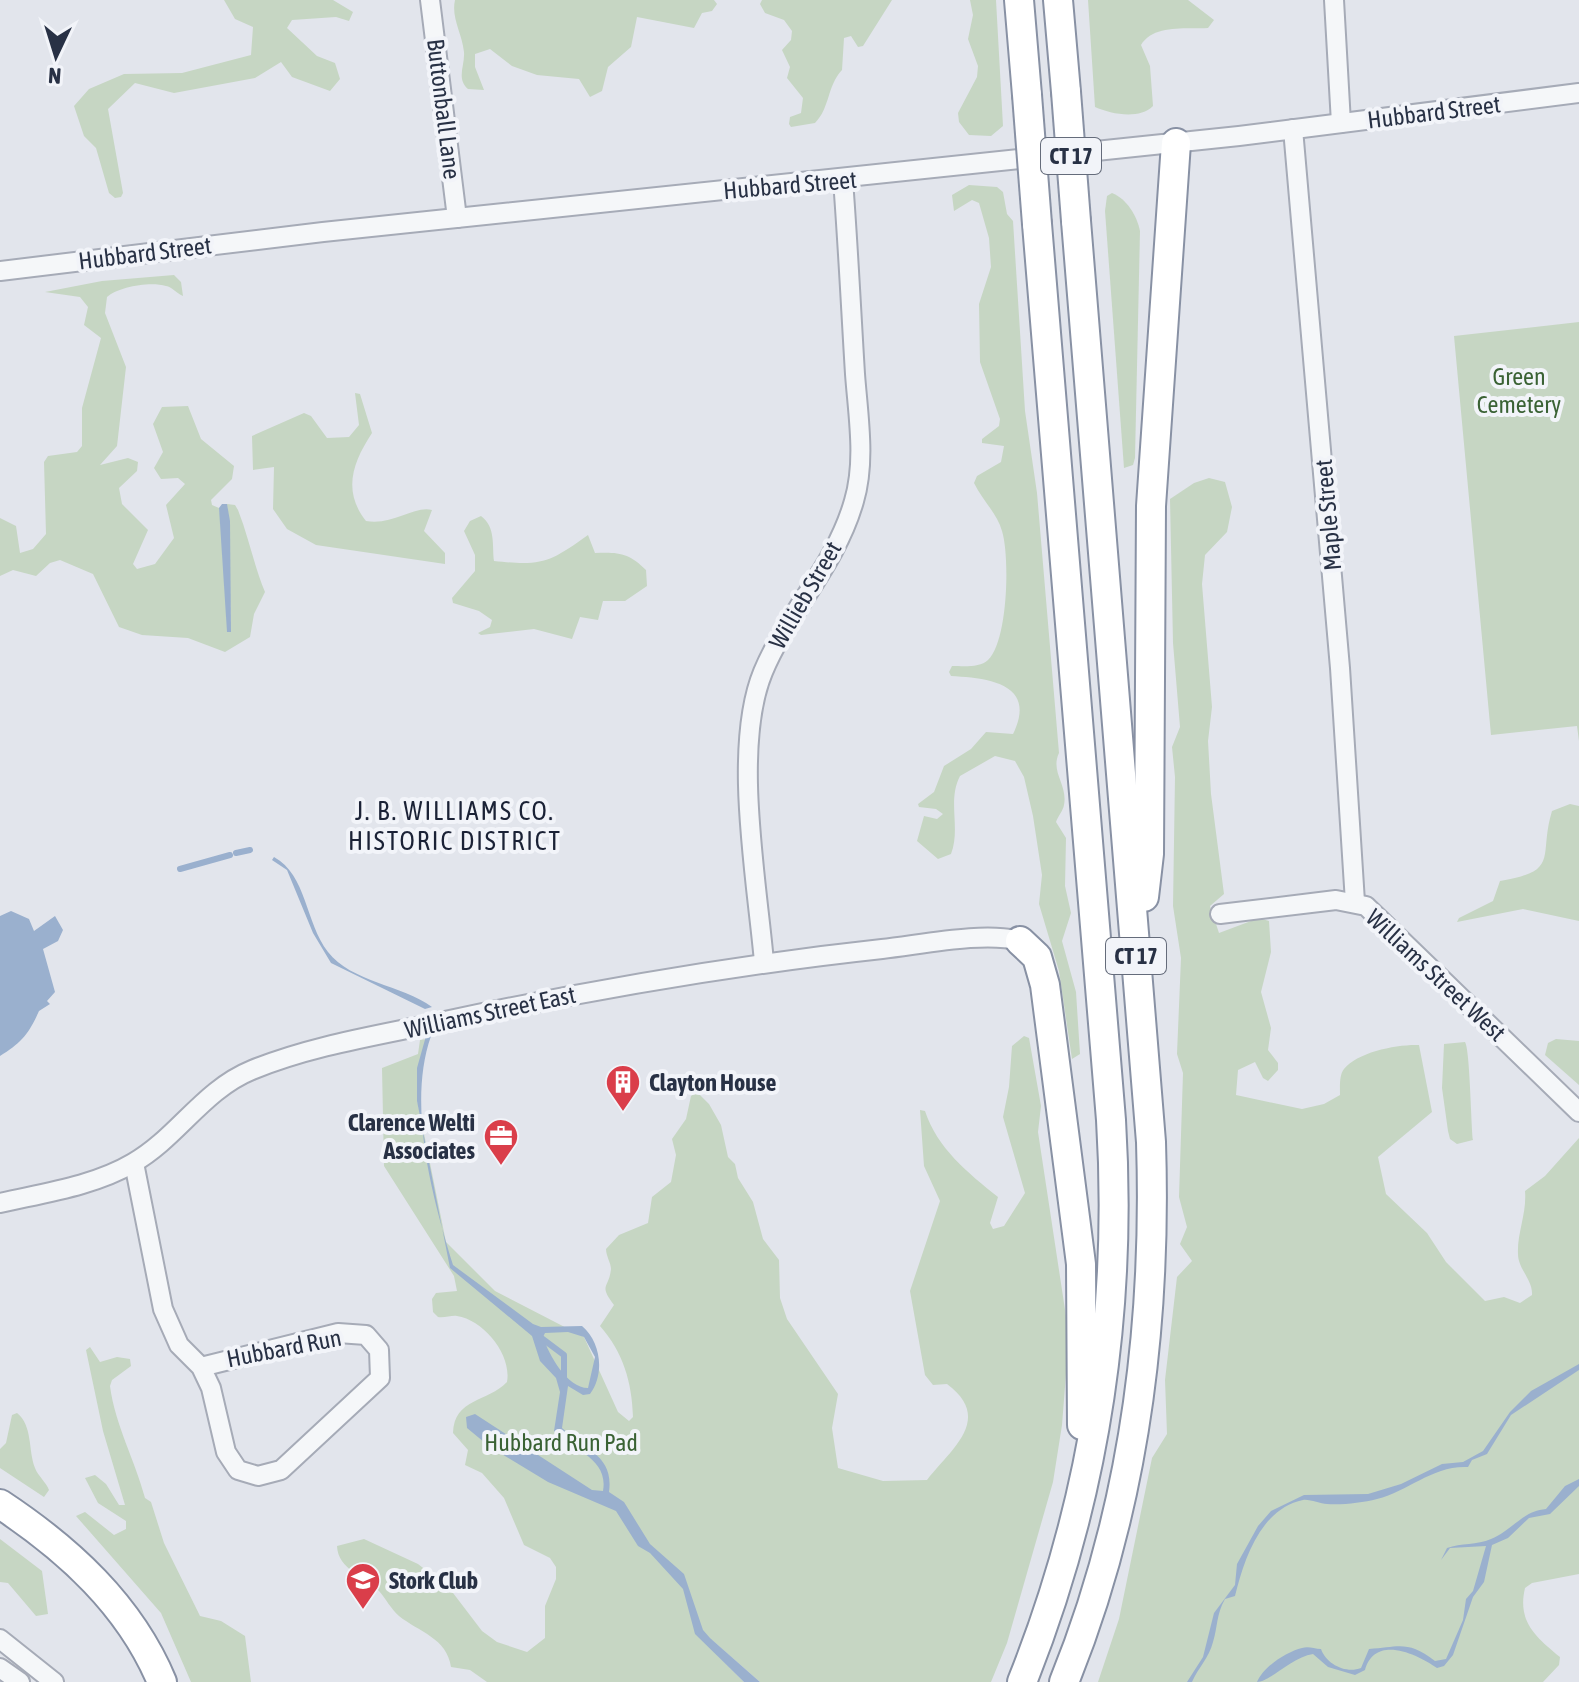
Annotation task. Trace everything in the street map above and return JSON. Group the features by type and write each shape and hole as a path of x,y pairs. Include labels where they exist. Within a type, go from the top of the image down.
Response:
{"highway":[{"name":"CT 17","path":"1019,0 1114,1159 1115,1239 1110,1318 1089,1463 1063,1565 1022,1682"},
{"name":"CT 17","path":"1058,0 1135,933 1153,1195 1146,1353 1134,1440 1118,1512 1088,1617 1064,1682"},
{"path":"1135,933 1145,893 1149,854 1151,506 1176,143"},
{"path":"1020,941 1037,957 1043,974 1076,1217 1084,1310 1081,1419 1089,1463"},
{"path":"0,1504 68,1554 101,1587 145,1645 162,1682"}],"street":[{"name":"Buttonball Lane","path":"430,0 457,218"},
{"path":"1334,0 1341,123"},
{"name":"Hubbard Street","path":"0,271 457,218 1176,143 1579,93"},
{"name":"Maple Street","path":"1293,129 1340,668 1355,902"},
{"name":"Willieb Street","path":"764,962 751,804 749,742 753,705 771,653 832,556 855,500 860,448 843,180"},
{"name":"Williams Street West","path":"1220,914 1336,900 1355,902 1374,912 1579,1112"},
{"name":"Williams Street East","path":"0,1203 92,1181 134,1163 223,1086 277,1061 580,993 764,962 995,939 1020,941"},
{"name":"Hubbard Run","path":"134,1163 163,1309 179,1345 201,1367 211,1388 226,1452 238,1470 258,1476 281,1470 380,1378 379,1350 366,1335 338,1333 201,1367"},
{"path":"0,1639 54,1682"},
{"path":"0,1668 20,1682"}],"green space":[{"path":"224,0 333,0 353,12 349,21 336,17 292,20 287,28 317,56 335,63 340,79 330,91 292,77 281,62 255,78 174,93 135,83 108,109 123,193 115,198 109,193 96,148 84,136 74,106 89,89 124,74 182,73 251,55 253,27 235,19"},
{"path":"455,0 714,0 717,4 712,11 702,13 694,28 637,17 631,47 608,67 602,91 590,97 579,79 537,75 512,66 490,49 475,54 475,67 484,90 468,89 462,81 464,52 454,13"},
{"path":"762,0 892,0 863,46 858,47 851,36 844,38 842,70 815,123 791,127 789,124 790,117 801,113 803,98 787,78 790,67 782,50 791,40 792,31 784,20 765,13 760,4"},
{"path":"970,0 996,0 1003,126 991,136 969,135 959,122 958,113 977,77 978,66 968,39 973,15"},
{"path":"1088,0 1188,0 1214,20 1208,28 1171,29 1146,38 1141,45 1150,66 1153,106 1133,114 1109,112 1095,107"},
{"path":"969,185 997,187 1003,192 1007,214 1013,221 1025,411 1037,493 1059,753 1057,766 1065,798 1056,822 1066,838 1065,886 1071,913 1062,941 1076,992 1080,1054 1072,1059 1059,971 1039,904 1042,875 1033,816 1024,777 1015,761 995,756 960,776 956,785 955,834 951,854 938,859 917,841 924,816 937,819 943,814 936,809 919,807 918,804 934,792 944,766 971,749 986,732 1013,734 1019,717 1019,704 1014,694 1005,687 979,679 951,676 949,672 952,666 971,666 988,660 1000,635 1006,598 1002,531 974,483 977,476 1001,462 1004,446 982,443 982,439 999,426 1000,419 980,362 979,304 991,267 989,238 979,203 972,200 954,211 952,195"},
{"path":"1112,193 1130,209 1140,231 1135,458 1133,465 1124,468 1105,211 1107,196"},
{"path":"174,275 181,282 183,296 168,287 152,284 126,288 107,297 105,313 126,367 117,446 100,465 128,458 138,462 137,471 119,488 122,504 148,530 133,564 137,569 155,564 174,538 166,505 185,484 178,478 161,479 154,468 163,452 153,424 162,407 188,406 201,439 234,466 232,479 211,500 212,505 219,508 222,525 231,631 227,504 235,505 238,510 265,592 254,614 250,637 225,652 188,638 142,635 119,627 93,574 60,560 50,563 36,576 13,570 0,576 0,518 16,526 20,553 33,549 46,534 44,462 48,456 77,452 82,446 82,408 101,338 84,325 88,307 80,297 45,292 102,281"},
{"name":"Green Cemetery","path":"1579,322 1579,741 1577,726 1491,735 1454,336"},
{"path":"355,393 360,394 372,433 355,466 353,477 354,499 359,510 366,521 376,522 418,510 432,510 424,531 445,553 445,564 316,545 287,529 273,509 274,467 253,470 252,436 304,413 311,416 327,438 349,437 359,425"},
{"path":"1209,478 1225,482 1232,507 1227,532 1205,555 1202,584 1212,707 1208,741 1211,794 1224,894 1210,906 1219,933 1259,918 1269,921 1271,952 1261,992 1271,1028 1268,1050 1278,1063 1278,1070 1268,1081 1263,1078 1255,1062 1238,1070 1236,1095 1302,1109 1324,1104 1340,1095 1342,1072 1358,1058 1389,1048 1419,1045 1432,1112 1378,1157 1386,1194 1427,1233 1446,1262 1485,1301 1504,1297 1520,1303 1532,1295 1518,1254 1525,1191 1545,1176 1579,1138 1579,1574 1532,1583 1525,1588 1524,1610 1530,1628 1560,1657 1559,1665 1543,1682 1098,1682 1119,1619 1152,1458 1167,1434 1165,1380 1177,1277 1192,1261 1180,1244 1187,1227 1179,1197 1183,1073 1177,1054 1181,958 1173,906 1175,777 1172,747 1180,727 1173,643 1170,499 1194,483"},
{"path":"481,516 491,531 494,561 523,563 544,560 564,552 588,535 595,553 623,555 640,564 646,570 647,586 625,601 603,601 598,620 580,617 572,639 534,629 481,635 478,633 490,627 492,620 479,611 453,603 452,598 475,571 475,555 464,531 470,521"},
{"path":"1570,804 1579,806 1579,921 1523,909 1457,922 1459,918 1493,901 1500,881 1519,877 1540,867 1544,860 1552,811"},
{"name":"Hubbard Run Pad","path":"1024,1036 1029,1038 1041,1106 1038,1132 1069,1336 1062,1425 1053,1482 1007,1643 991,1682 760,1682 712,1640 717,1655 744,1682 487,1682 470,1670 451,1667 438,1642 399,1616 379,1591 342,1561 337,1546 364,1539 418,1564 450,1589 482,1631 497,1642 527,1652 545,1638 545,1606 556,1579 556,1567 550,1558 524,1545 504,1498 482,1473 465,1465 468,1450 453,1433 459,1413 507,1382 505,1361 494,1340 477,1324 457,1316 438,1317 433,1312 432,1299 436,1293 457,1291 454,1276 384,1166 382,1068 418,1054 420,1040 427,1039 417,1099 446,1242 495,1291 584,1337 618,1412 629,1421 633,1417 625,1368 615,1346 600,1326 614,1305 605,1290 611,1269 606,1249 619,1235 648,1223 652,1197 671,1182 676,1155 672,1139 686,1119 691,1096 697,1092 709,1104 721,1125 728,1157 735,1164 738,1178 753,1202 763,1239 779,1260 780,1298 787,1319 838,1394 832,1428 838,1468 883,1481 927,1480 964,1434 968,1422 967,1409 961,1397 947,1384 933,1385 925,1375 910,1291 940,1201 924,1166 920,1110 925,1111 945,1148 998,1197 990,1223 993,1229 1004,1226 1025,1193 1003,1117 1012,1046"},
{"path":"1556,1039 1579,1041 1579,1085 1545,1055 1548,1043"},
{"path":"1465,1042 1473,1140 1457,1144 1450,1139 1442,1088 1444,1044"},
{"path":"90,1347 100,1362 117,1357 130,1359 131,1366 112,1380 110,1386 116,1415 145,1498 151,1502 164,1543 200,1616 221,1621 245,1636 251,1682 191,1682 161,1613 76,1516 85,1512 114,1535 126,1529 126,1521 98,1503 85,1478 95,1475 106,1484 119,1505 125,1505 103,1431 86,1350"},
{"path":"17,1413 28,1431 35,1468 49,1490 44,1497 0,1468 0,1449 6,1443 12,1415"},
{"path":"0,1539 42,1571 48,1614 36,1616 8,1583 0,1582"}],"water":[{"path":"227,504 230,521 231,632 227,632 219,508"},
{"path":"274,857 293,875 320,940 338,962 363,977 406,993 432,1007 425,1009 331,963 313,933 287,870 272,860"},
{"path":"11,911 29,919 34,931 55,916 63,930 58,941 43,949 55,992 47,1001 50,1004 39,1011 24,1037 0,1056 0,916"},
{"path":"426,1036 431,1036 421,1091 423,1132 417,1101 417,1068"},
{"path":"423,1132 442,1226 430,1180"},
{"path":"442,1226 453,1265 533,1324 541,1327 582,1326 588,1333 597,1349 598,1377 590,1394 583,1395 568,1386 562,1428 603,1462 609,1492 624,1502 650,1544 684,1574 703,1630 760,1682 744,1682 695,1634 683,1589 650,1553 638,1546 616,1511 548,1482 490,1447 467,1428 466,1417 475,1414 592,1490 603,1491 603,1480 595,1463 554,1431 560,1392 556,1378 540,1361 532,1336 450,1268","holes":["568,1332 584,1337 595,1357 588,1388 580,1387 566,1377 554,1361 543,1337 545,1333"]},
{"path":"1579,1364 1579,1370 1511,1415 1487,1454 1472,1460 1468,1467 1455,1467 1432,1474 1377,1499 1339,1504 1303,1500 1288,1505 1276,1514 1256,1538 1235,1596 1225,1599 1222,1605 1209,1653 1192,1682 1187,1682 1203,1657 1214,1613 1235,1585 1237,1564 1258,1526 1271,1511 1304,1495 1368,1494 1401,1484 1442,1464 1463,1462 1483,1451 1510,1412 1531,1391"},
{"path":"1579,1479 1579,1486 1550,1514 1529,1518 1508,1538 1492,1545 1484,1582 1473,1597 1453,1655 1444,1666 1437,1668 1408,1653 1387,1650 1370,1659 1365,1670 1355,1675 1328,1667 1313,1654 1257,1682 1276,1661 1305,1647 1321,1649 1332,1663 1349,1670 1361,1668 1369,1649 1403,1646 1418,1650 1435,1661 1446,1659 1463,1620 1466,1599 1473,1591 1486,1546 1450,1548 1441,1560 1447,1548 1486,1541 1499,1535 1530,1513 1546,1509 1565,1486"}],"waterway":[{"path":"236,853 250,850"},
{"path":"180,869 230,855"},
{"path":"540,1337 564,1355 564,1378"}],"place":[{"name":"Clayton House","path":"623,1113"},
{"name":"Clarence Welti Associates","path":"501,1167"},
{"name":"Stork Club","path":"363,1611"}],"district":[{"name":"J. B. WILLIAMS CO. HISTORIC DISTRICT","path":"455,826"}]}
